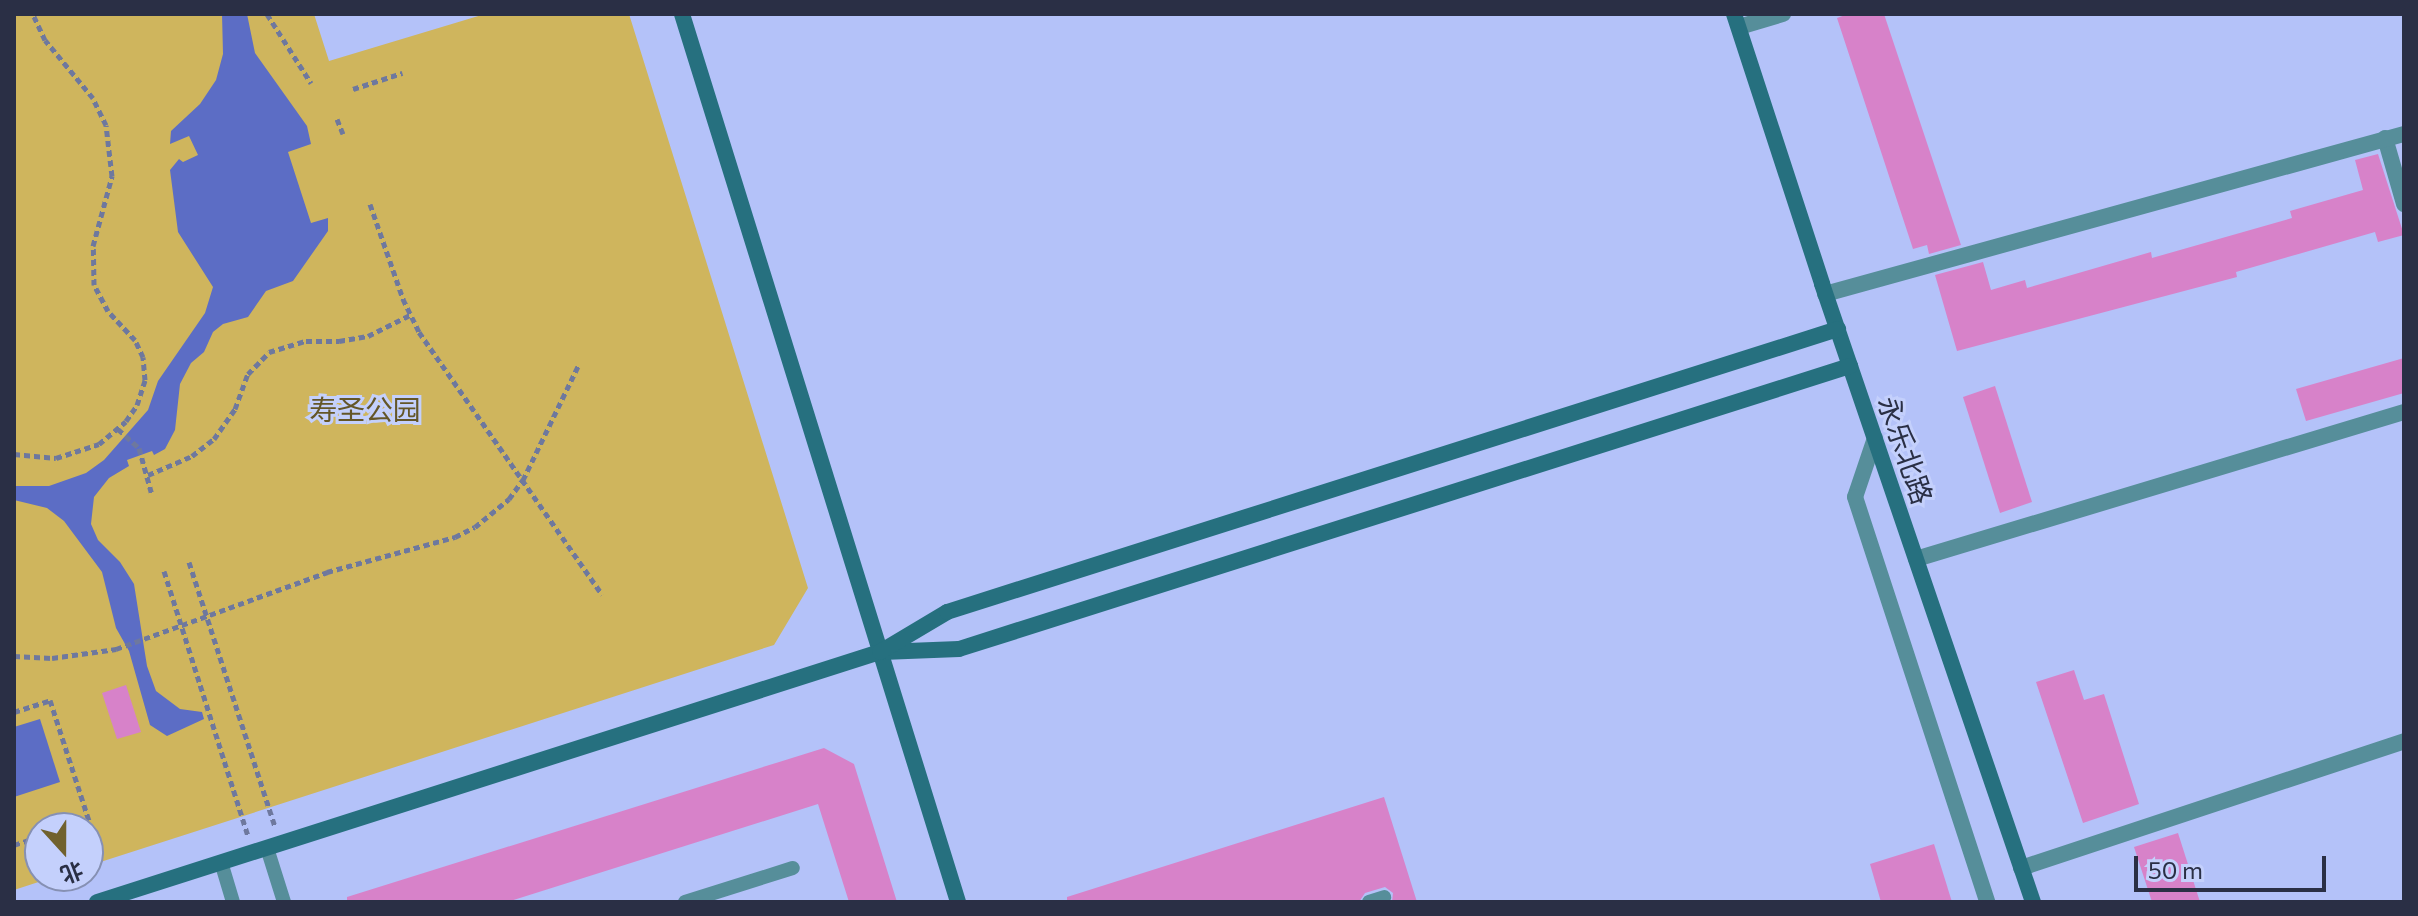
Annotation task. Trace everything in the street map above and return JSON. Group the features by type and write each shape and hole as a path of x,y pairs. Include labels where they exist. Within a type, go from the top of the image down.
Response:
{"street":[{"path":"682,14 958,902"},
{"path":"1736,20 1783,14"},
{"name":"永乐北路","path":"1736,20 1825,294 2033,902"},
{"path":"1825,294 2404,134"},
{"path":"2385,138 2404,204"},
{"path":"97,902 880,652 947,612 1838,329"},
{"path":"880,652 959,649 1850,366"},
{"path":"1916,559 2404,412"},
{"path":"1875,438 1855,497 1987,902"},
{"path":"2021,868 2404,741"}],"lane":[{"path":"267,848 284,902"},
{"path":"221,862 233,902"},
{"path":"685,902 793,868"}],"path":[{"path":"14,454 41,459 72,456 99,444 118,429 142,393 144,367 135,340 108,311 94,285 93,246 112,176 110,139 93,98 45,40 33,14"},
{"path":"267,14 311,83"},
{"path":"353,89 402,73"},
{"path":"337,119 343,134"},
{"path":"370,204 410,315 602,594"},
{"path":"148,475 192,456 214,439 235,409 248,374 269,352 306,341 339,341 368,336 410,315"},
{"path":"14,656 52,658 119,647 327,572 455,537 492,515 523,480 579,364"},
{"path":"118,429 139,448 152,495"},
{"path":"189,562 207,617 267,848"},
{"path":"164,571 267,848"},
{"path":"14,712 50,700 86,812"}],"green space":[{"name":"寿圣公园","path":"14,14 314,14 329,61 485,14 629,14 808,588 774,645 104,861 104,812 24,812 24,887 14,890"}],"water":[{"path":"222,14 247,14 255,53 307,126 311,144 288,152 311,223 328,218 328,231 293,281 266,291 248,317 223,324 213,332 204,352 191,363 180,384 175,430 165,449 154,455 152,451 127,460 129,466 109,478 94,497 91,524 98,540 120,562 134,584 147,666 156,691 180,709 202,712 204,719 167,736 150,725 129,651 116,628 102,572 64,521 47,508 14,500 14,486 49,486 86,473 104,460 148,410 158,381 205,313 213,287 178,232 170,170 179,159 183,162 198,155 189,136 170,144 171,131 200,104 216,80 223,54"},
{"path":"40,719 60,782 14,797 14,727"}],"building":[{"path":"1848,14 1884,14 1961,245 1929,254 1927,245 1913,249 1837,18"},
{"path":"2378,154 2404,235 2378,242 2375,232 2236,272 2237,277 1957,351 1935,275 1983,262 1991,290 2025,280 2027,288 2151,252 2152,258 2292,218 2290,211 2363,190 2355,160"},
{"path":"2404,358 2404,393 2306,421 2296,389"},
{"path":"1995,386 2032,502 2000,513 1963,397"},
{"path":"2074,670 2084,700 2104,694 2139,804 2083,823 2036,682"},
{"path":"126,685 141,732 117,739 102,693"},
{"path":"824,748 854,764 897,902 849,902 818,804 507,902 347,902 347,897"},
{"path":"1384,797 1417,902 1392,902 1393,893 1385,887 1365,893 1359,902 1067,902 1067,897"},
{"path":"2178,833 2200,902 2152,902 2134,847"},
{"path":"1934,844 1952,902 1881,902 1870,864"}]}
